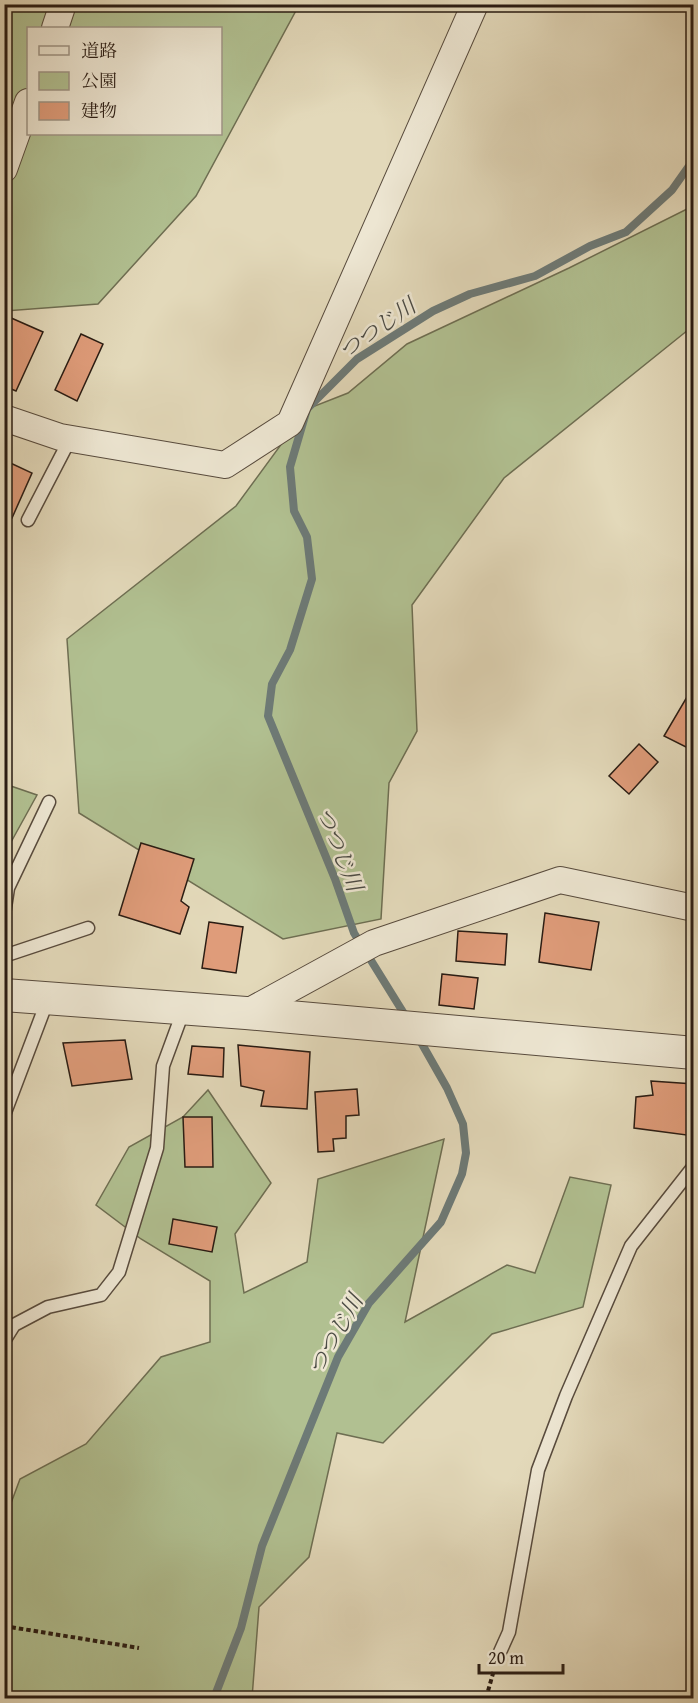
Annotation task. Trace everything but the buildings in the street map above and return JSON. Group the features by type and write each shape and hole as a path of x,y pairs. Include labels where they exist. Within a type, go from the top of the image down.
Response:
{"street":[{"path":"55,27 63,4"},
{"path":"4,418 60,438 225,465 290,423 475,4"},
{"path":"4,169 27,105"},
{"path":"246,1013 374,943 560,880 693,908"},
{"path":"4,995 246,1013 693,1053"}],"lane":[{"path":"28,520 70,439"},
{"path":"4,914 8,888 49,802"},
{"path":"4,956 88,928"},
{"path":"4,1115 49,998"},
{"path":"5,1340 14,1324 48,1307 101,1294 119,1272 157,1148 163,1066 185,1008"},
{"path":"500,1652 509,1632 538,1470 567,1396 631,1246 693,1166"}],"path":[{"path":"4,1456 6,1458 4,1461"},
{"path":"4,1626 139,1648"},
{"path":"486,1698 500,1652"}],"green space":[{"path":"5,5 299,5 196,196 98,304 5,311"},
{"path":"693,206 693,326 504,478 412,605 417,731 389,783 381,919 283,939 79,813 67,639 236,506 307,409 348,393 407,344 569,268"},
{"path":"4,784 37,795 5,853"},
{"path":"208,1090 271,1183 235,1234 244,1293 307,1262 318,1179 444,1139 405,1322 507,1265 535,1273 570,1177 611,1185 583,1307 492,1334 383,1443 337,1433 309,1557 259,1607 252,1698 5,1698 4,1522 20,1479 86,1444 161,1357 210,1342 210,1281 141,1239 96,1205 129,1147 183,1117"}],"waterway":[{"name":"つつじ川","path":"408,1020 354,933 335,879 268,716 272,684 290,650 312,579 307,537 294,511 290,467 307,409 357,359 433,311 470,294 535,276 590,246 626,232 672,190 694,159"},
{"name":"つつじ川","path":"214,1698 241,1628 262,1546 338,1357 369,1303 441,1222 462,1174 466,1153 463,1124 447,1088 418,1037"}]}
